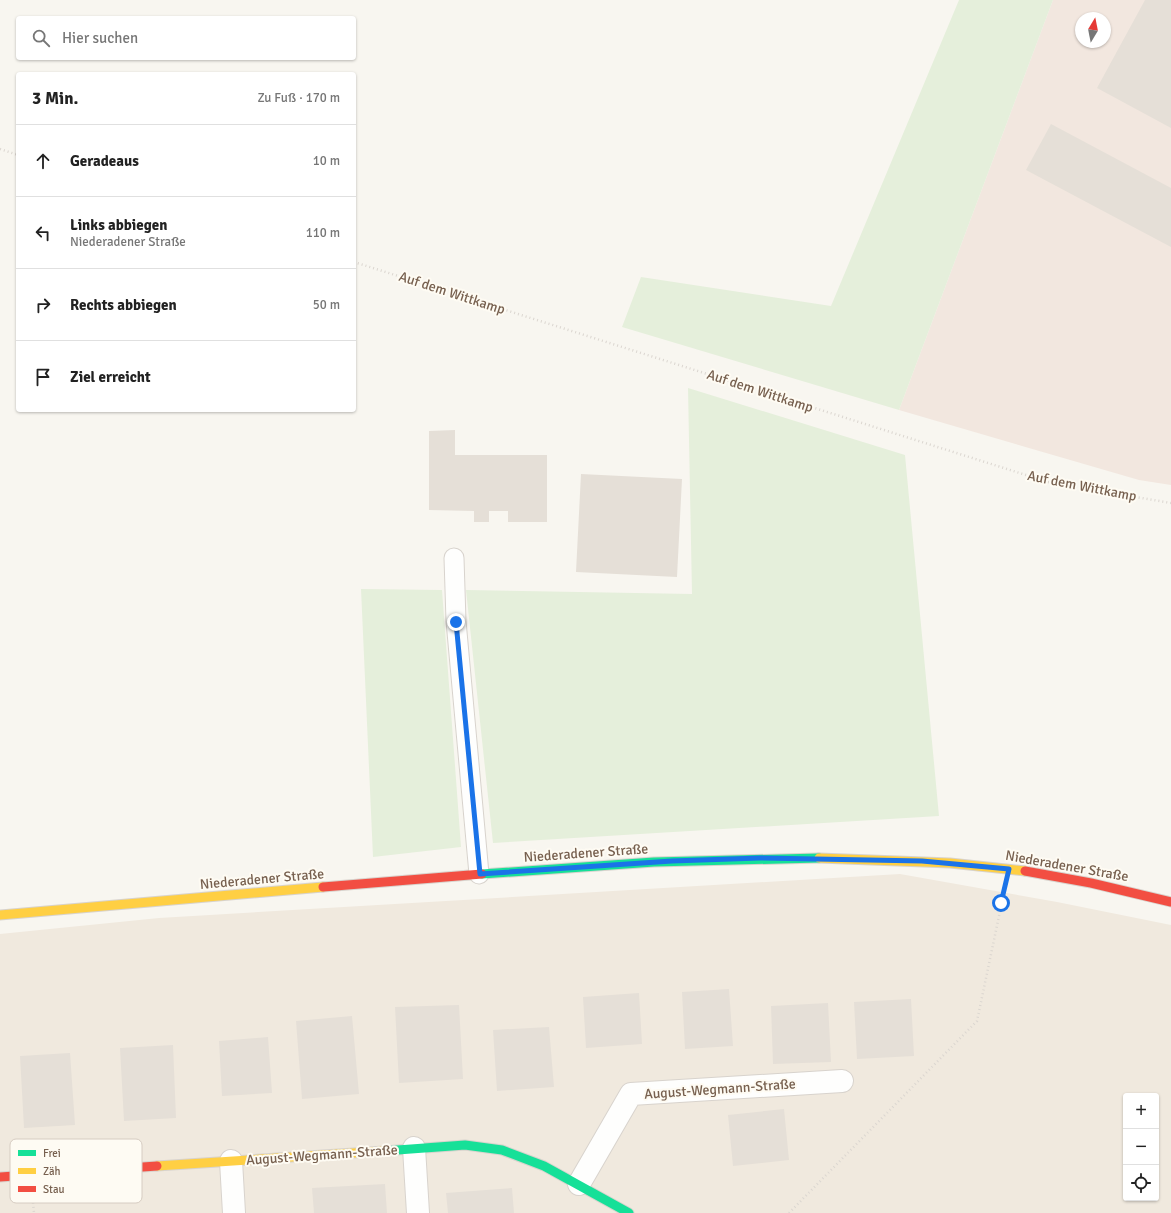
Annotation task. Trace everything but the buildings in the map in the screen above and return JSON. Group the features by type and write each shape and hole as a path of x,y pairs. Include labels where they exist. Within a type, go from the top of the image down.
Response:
{"street":[{"name":"Niederadener Straße","path":"0,916 480,874 672,861 760,858 922,861 1009,869 1067,878 1126,890 1171,902"},
{"name":"August-Wegmann-Straße","path":"579,1184 631,1094 842,1081"},
{"name":"August-Wegmann-Straße","path":"142,1167 465,1145 502,1150 544,1166 629,1213"},
{"name":"August-Wegmann-Straße","path":"414,1148 418,1213"},
{"name":"August-Wegmann-Straße","path":"231,1161 234,1213"},
{"name":"August-Wegmann-Straße","path":"0,1176 10,1175"}],"lane":[{"path":"454,558 456,622 480,874"}],"path":[{"path":"0,149 16,154"},
{"name":"Auf dem Wittkamp","path":"356,263 1048,482 1171,503"},
{"path":"789,1213 978,1021 1009,869"}],"shaded area":[{"path":"1053,0 1171,0 1171,485 1139,480 899,410"},
{"path":"900,874 1057,902 1171,925 1171,1213 0,1213 0,934 159,918"}],"green space":[{"path":"959,0 1053,0 899,410 622,327 641,277 831,306"},
{"path":"688,388 905,455 939,816 493,843 466,590 692,594"},
{"path":"361,589 442,590 461,847 373,857"}],"traffic: fast":[{"path":"482,874 654,862 819,858"},
{"path":"384,1151 465,1145 502,1150 544,1166 629,1213"}],"traffic: slow":[{"path":"819,858 950,863 1025,871"},
{"path":"0,915 323,887"},
{"path":"157,1166 384,1151"}],"traffic: jam":[{"path":"1025,871 1091,883 1171,902"},
{"path":"323,887 482,874"},
{"path":"142,1167 157,1166"},
{"path":"0,1177 10,1176"}],"route":[{"path":"456,622 480,874 672,861 760,858 851,858 922,861 1009,869 1001,903"}]}
